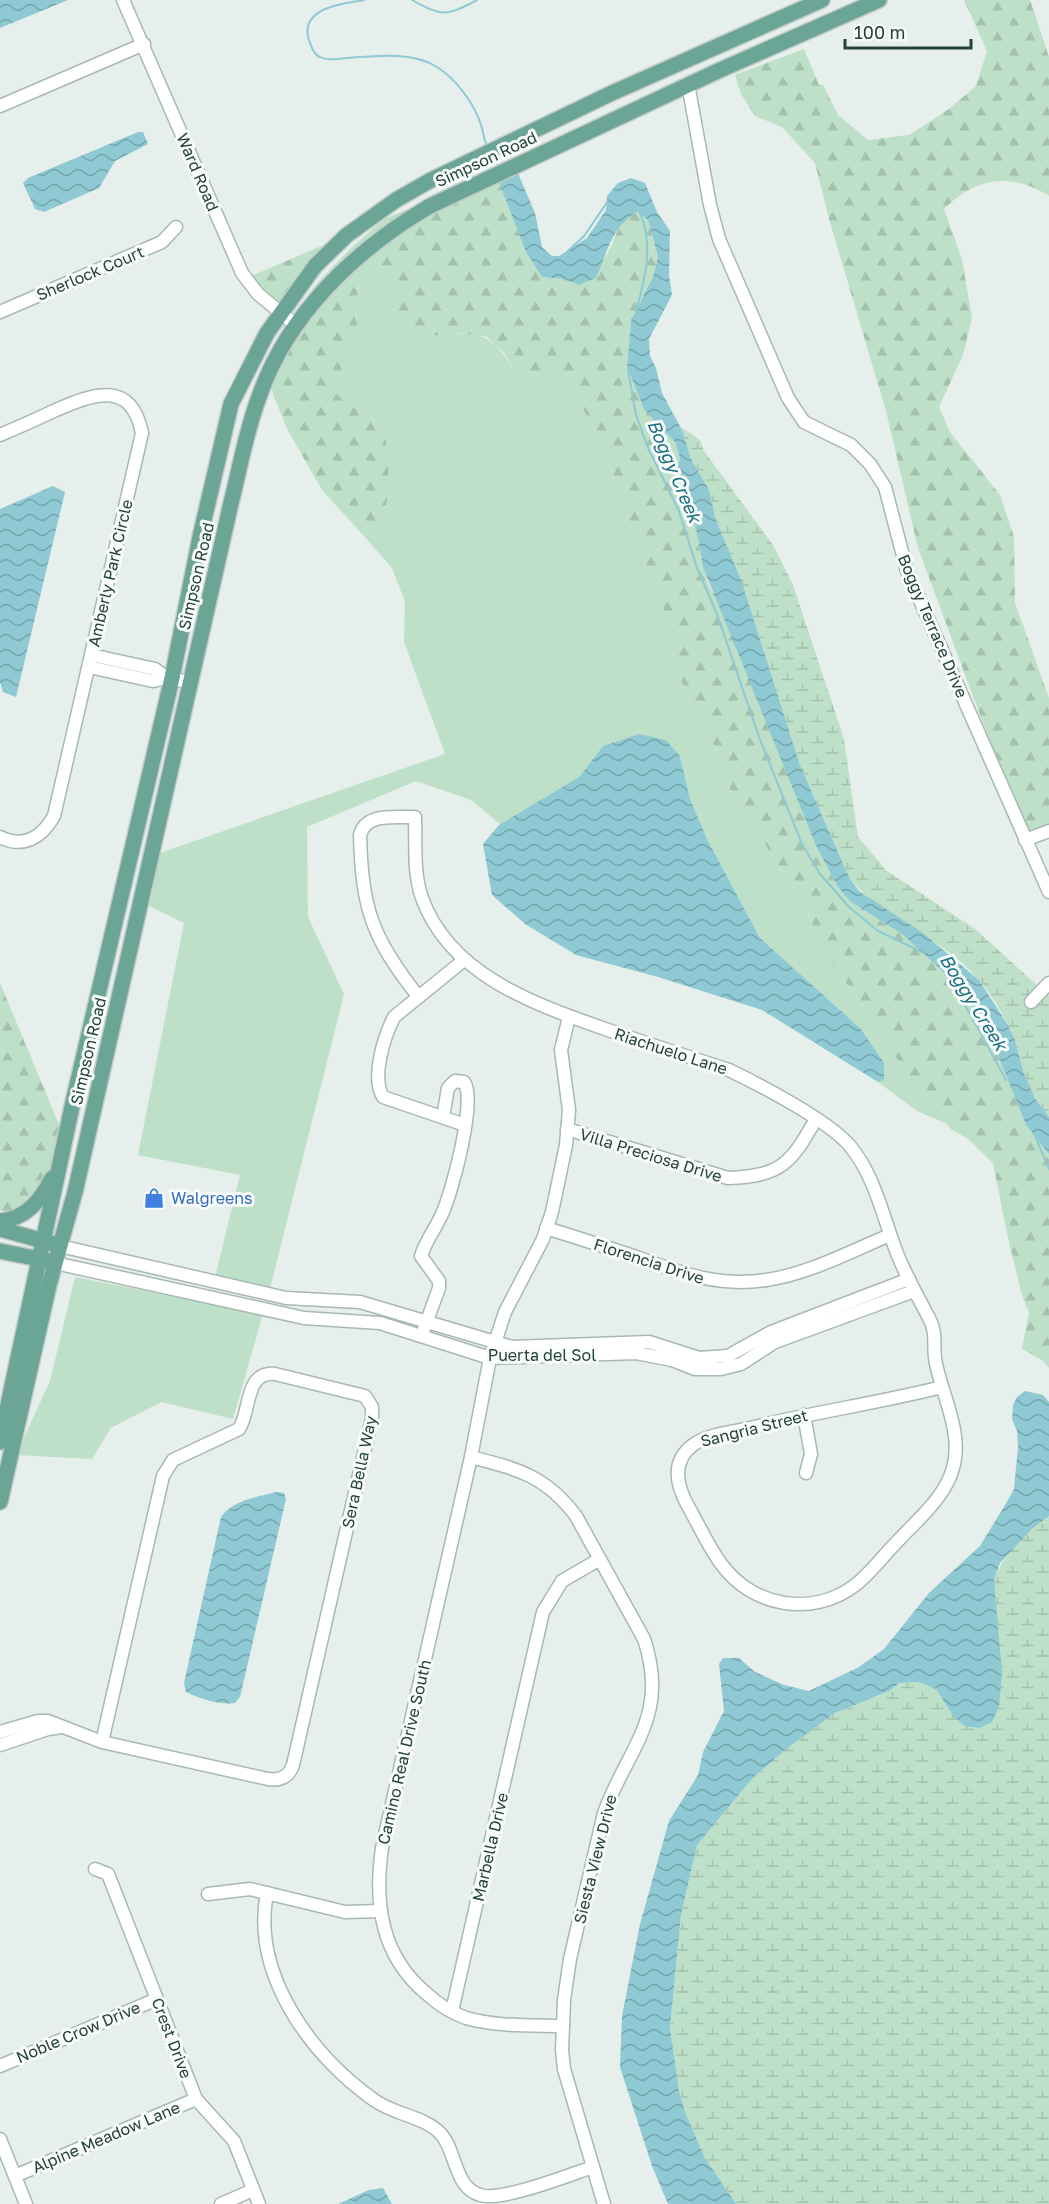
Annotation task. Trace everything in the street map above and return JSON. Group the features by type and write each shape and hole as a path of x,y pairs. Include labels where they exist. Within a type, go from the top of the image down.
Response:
{"main road":[{"name":"Simpson Road","path":"0,1442 231,404 246,371 279,312 315,266 347,236 396,200 455,168 728,40 822,0"},
{"path":"852,12 867,0"},
{"name":"Simpson Road","path":"1,1494 55,1263 75,1192 136,916 253,413 273,363 297,326 343,271 375,241 422,210 688,84 879,0"},
{"path":"688,84 689,76 700,61 728,40"},
{"path":"135,837 134,858 125,892 128,907 136,916"},
{"path":"0,1221 24,1214 37,1202 46,1191 62,1156"},
{"path":"0,1229 60,1245"},
{"path":"0,1251 55,1263"}],"street":[{"name":"Ward Road","path":"123,0 144,44 228,247 247,281 297,326"},
{"path":"0,106 144,44"},
{"name":"Boggy Terrace Drive","path":"688,84 710,205 719,239 788,398 804,422 850,445 870,464 885,487 908,571 1049,892"},
{"name":"Sherlock Court","path":"0,312 162,243 176,227"},
{"name":"Amberly Park Circle","path":"0,435 85,398 105,393 122,399 133,407 139,418 142,433 54,816 46,830 36,838 22,842 0,837"},
{"path":"90,661 153,681 170,678 190,682"},
{"name":"Riachuelo Lane","path":"418,996 395,968 370,918 361,878 360,835 362,827 368,821 415,817 417,875 421,897 431,919 449,945 464,960 515,993 569,1017 729,1070 816,1119 848,1143 862,1162 914,1292 924,1309"},
{"path":"1025,840 1049,831"},
{"path":"464,960 394,1017 389,1028 377,1081 378,1089 383,1097 465,1125"},
{"path":"1031,1002 1049,983"},
{"name":"Camino Real Drive South","path":"563,2026 497,2024 465,2017 438,2004 400,1966 390,1946 380,1911 379,1869 471,1457 494,1342 514,1292 546,1228 567,1129 569,1110 561,1050 569,1017"},
{"path":"421,1336 435,1303 439,1281 422,1256 452,1189 465,1125 468,1092 464,1082 455,1081 448,1088 443,1117"},
{"name":"Villa Preciosa Drive","path":"567,1129 728,1178 745,1178 785,1165 797,1153 816,1119"},
{"name":"Florencia Drive","path":"546,1228 680,1274 711,1281 737,1282 766,1280 792,1274 890,1235"},
{"name":"Puerta del Sol","path":"60,1245 286,1298 360,1302 512,1347 649,1342 699,1358 728,1356 771,1332 909,1279"},
{"name":"Puerta del Sol","path":"55,1263 314,1319 380,1323 490,1358 636,1353 672,1360 694,1369 721,1369 741,1364 775,1342 914,1292"},
{"path":"314,1319 315,1300"},
{"name":"Sangria Street","path":"924,1309 934,1329 934,1357 942,1387 956,1446 954,1467 945,1487 856,1585 830,1599 795,1604 775,1601 756,1594 728,1572 681,1494 677,1472 683,1456 700,1440 804,1415 942,1387"},
{"name":"Sera Bella Way","path":"0,1732 38,1721 48,1721 102,1742 268,1779 277,1780 288,1775 293,1765 372,1418 372,1407 365,1396 275,1374 263,1375 252,1385 243,1423 239,1430 170,1463 162,1481 102,1742"},
{"path":"804,1415 811,1454 806,1473"},
{"name":"Siesta View Drive","path":"471,1457 519,1469 543,1481 562,1498 576,1516 644,1639 654,1678 652,1704 637,1747 613,1789 604,1814 570,1959 564,2000 564,2069 604,2204"},
{"name":"Marbella Drive","path":"452,2011 543,1612 552,1593 573,1573 600,1559"},
{"path":"527,1683 540,1687"},
{"path":"0,1744 48,1729 63,1727"},
{"name":"Crest Drive","path":"96,1869 108,1874 196,2099 234,2141 259,2204"},
{"path":"208,1894 240,1889 267,1893 345,1912 380,1911"},
{"path":"267,1893 263,1915 266,1944 273,1968 296,2018 330,2063 363,2092 376,2102 440,2133 445,2139 472,2198 498,2196 593,2167"},
{"name":"Noble Crow Drive","path":"0,2066 157,1999"},
{"name":"Alpine Meadow Lane","path":"15,2176 196,2099"},
{"path":"0,2139 26,2204"},
{"path":"221,2204 253,2190"}],"green space":[{"path":"964,0 1030,0 1049,57 1049,196 1021,183 994,182 981,184 968,190 944,209 962,259 972,318 963,355 939,407 950,432 1000,495 1014,537 1015,603 1049,698 1049,826 1028,834 1003,777 918,548 886,411 829,219 815,163 782,127 755,116 741,94 735,75 804,49 819,85 823,85 838,115 868,140 909,135 949,109 976,86 987,51"},
{"path":"495,172 543,277 564,279 579,285 605,257 624,222 638,212 648,220 658,257 653,277 631,320 627,367 645,411 675,442 680,458 677,469 697,533 709,585 726,618 817,848 838,887 851,902 902,934 953,981 979,1015 1026,1125 1049,1154 1049,1368 1042,1360 1022,1349 1029,1312 1022,1296 1007,1234 993,1163 967,1138 952,1130 918,1094 890,1047 825,952 802,901 731,792 717,750 694,710 676,668 669,623 627,517 608,459 587,416 562,376 542,379 517,375 504,353 487,337 462,333 427,336 396,318 390,289 393,266 378,267 359,282 356,310 358,341 342,366 334,392 354,408 383,423 388,496 383,515 363,535 322,490 287,429 267,378 291,318 318,282 353,246 384,219"},
{"path":"354,232 284,311 251,276"},
{"path":"394,266 390,289 427,336 471,334 481,336 499,349 517,375 541,379 562,376 587,416 608,459 627,517 669,623 676,668 694,710 717,750 731,792 802,901 825,952 890,1047 918,1094 947,1124 917,1111 878,1082 884,1079 860,1028 760,938 708,841 690,799 680,756 603,746 579,777 501,825 471,800 416,781 307,827 308,917 344,994 270,1289 215,1277 240,1175 138,1155 184,923 147,905 160,853 445,754 404,642 405,602 392,568 363,535 383,515 388,496 383,423 354,408 333,392 342,366 358,341 356,310 359,282 378,267"},
{"path":"681,427 700,440 704,451 773,545 793,585 844,739 858,837 887,871 975,929 1039,987 1025,1002 1031,1009 1046,993 1049,996 1049,1117 1027,1082 1007,1023 978,979 948,951 877,904 849,877 800,765 748,603 716,520 709,490 691,459"},
{"path":"0,983 63,1134 56,1166 34,1199 12,1214 0,1210"},
{"path":"75,1277 263,1314 233,1419 161,1402 111,1428 92,1459 16,1455 50,1381"},
{"path":"1049,1516 1049,2204 736,2204 705,2158 685,2112 679,2091 670,2028 681,1915 697,1845 752,1779 785,1750 835,1713 889,1691 901,1683 919,1682 937,1689 1003,1561 1024,1536"}],"water":[{"path":"0,0 68,0 0,28"},
{"path":"138,132 143,132 148,144 115,161 99,188 44,212 35,209 23,183 28,178"},
{"path":"514,164 535,213 542,247 552,256 559,256 587,238 606,210 607,196 618,183 631,178 645,183 657,212 670,231 669,275 672,295 649,339 650,356 656,368 662,393 682,430 691,459 709,490 716,520 741,580 800,765 849,877 859,891 923,933 979,980 1008,1025 1015,1040 1023,1071 1035,1098 1049,1117 1049,1154 1026,1125 979,1015 953,981 902,934 851,902 838,887 817,848 703,567 697,533 677,469 680,458 675,442 645,411 627,367 631,320 653,277 658,257 648,220 638,212 622,224 611,240 596,278 579,285 564,279 542,277 526,252 495,172"},
{"path":"53,486 65,492 16,697 3,692 0,682 0,509"},
{"path":"639,734 666,740 680,756 690,799 708,841 760,938 860,1028 884,1063 884,1080 878,1082 762,1010 658,977 576,955 525,924 492,895 483,844 499,825 579,777 603,746"},
{"path":"1025,1391 1043,1395 1049,1402 1049,1516 1032,1529 1000,1563 994,1580 1002,1673 999,1707 992,1722 980,1728 965,1726 954,1717 936,1689 919,1682 900,1683 889,1691 835,1713 785,1750 752,1779 697,1845 681,1915 670,2028 679,2091 685,2112 705,2158 736,2204 668,2204 652,2166 620,2067 622,2016 640,1924 669,1821 698,1775 703,1752 724,1711 719,1664 723,1658 739,1658 755,1672 784,1685 809,1691 859,1667 884,1649 929,1593 980,1546 1008,1500 1014,1489 1018,1447 1017,1431 1012,1419 1013,1405 1017,1397"},
{"path":"276,1492 284,1493 286,1499 240,1697 235,1703 229,1703 197,1697 186,1692 184,1683 221,1517 238,1503"},
{"path":"383,2188 392,2204 338,2204 369,2190"}],"waterway":[{"name":"Boggy Creek","path":"364,0 334,6 315,15 309,22 307,31 315,53 330,59 405,57 437,67 451,78 469,100 478,117 487,146"},
{"name":"Boggy Creek","path":"412,0 438,12 451,12 477,0"},
{"name":"Boggy Creek","path":"493,156 499,167"},
{"name":"Boggy Creek","path":"567,252 584,236 608,201"},
{"name":"Boggy Creek","path":"636,311 647,262 647,237 640,213"},
{"name":"Boggy Creek","path":"628,370 636,415 648,448 679,511 697,568 717,614 759,737 802,844 820,874 850,908 878,931 924,953"},
{"name":"Boggy Creek","path":"945,973 1006,1080"},
{"name":"Boggy Creek","path":"1034,1133 1049,1169"}],"place":[{"name":"Walgreens","path":"154,1198"}]}
